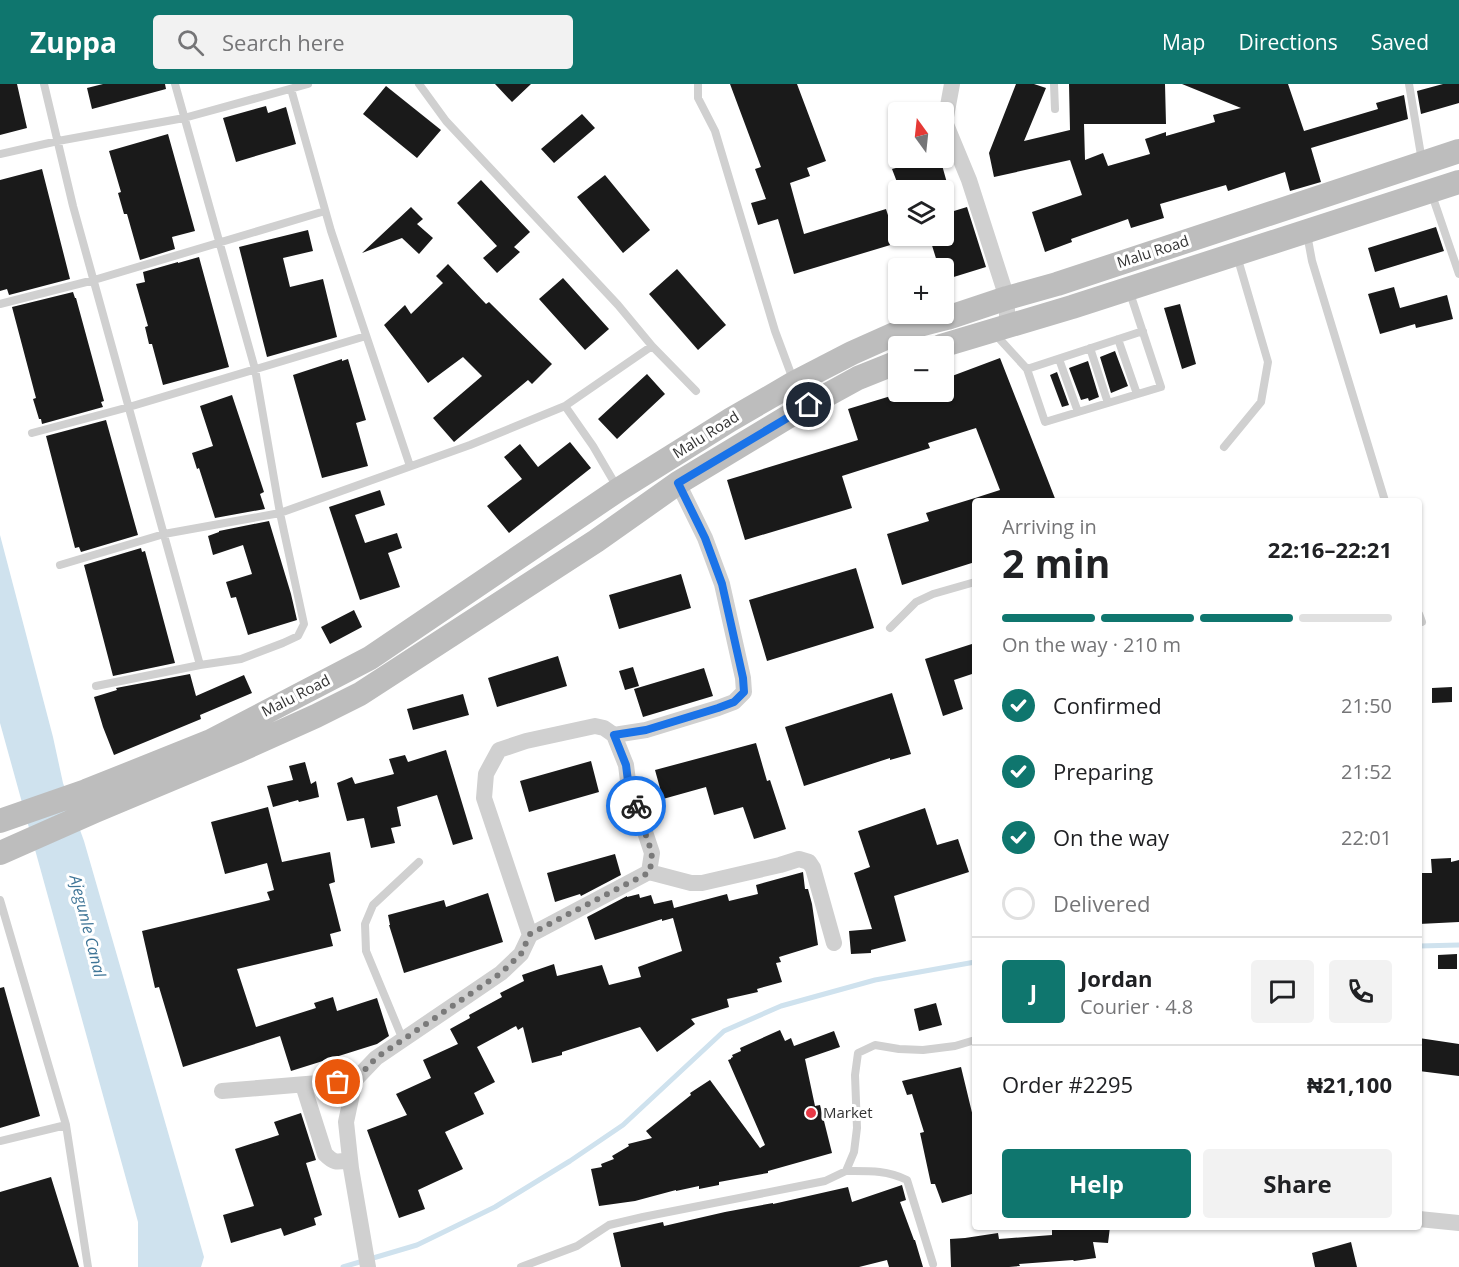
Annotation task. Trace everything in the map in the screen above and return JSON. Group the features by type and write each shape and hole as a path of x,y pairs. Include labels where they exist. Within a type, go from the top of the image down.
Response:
{"main road":[{"name":"Malu Road","path":"8,850 91,801 370,658 618,490 730,420 852,352 908,328 1057,284 1459,151"},
{"name":"Malu Road","path":"954,342 1129,289 1459,182"},
{"name":"Malu Road","path":"3,820 91,801 236,752 360,694 596,541 678,483 796,412 858,378 888,366"},
{"path":"578,518 596,541"}],"street":[{"path":"952,84 945,122 969,180 1007,298 1000,329"},
{"path":"614,735 646,730 718,708 734,702 744,692 743,678 722,584 705,538 678,483"},
{"path":"530,934 484,798 486,774 499,750 526,741 595,726 604,728 614,735 626,765 628,781 652,853 650,872"},
{"path":"368,1267 346,1122 355,1080 376,1058 501,973 521,954 530,934 650,872 681,881 702,883 799,859 809,862 813,868 834,943"},
{"path":"222,1091 355,1080"},
{"path":"303,1085 325,1154 332,1161 350,1160"},
{"path":"1422,1219 1459,1223"}],"lane":[{"path":"44,84 73,206 200,665"},
{"path":"96,686 241,658 298,636 304,624 280,513 255,369 175,84"},
{"path":"0,154 184,118 308,84"},
{"path":"419,84 446,121 696,391"},
{"path":"698,84 698,98 715,131 775,331 794,383"},
{"path":"1054,84 1055,109"},
{"path":"1409,84 1422,163"},
{"path":"291,89 325,211 410,466"},
{"path":"1431,191 1459,274"},
{"path":"0,304 94,280 325,211"},
{"path":"1306,231 1312,261 1384,498"},
{"path":"1224,447 1261,402 1268,362 1237,254"},
{"path":"1000,329 1027,369 1045,422 1161,387 1129,289"},
{"path":"1027,369 1143,331"},
{"path":"32,433 129,407 366,336"},
{"path":"1118,339 1137,394"},
{"path":"60,565 164,534 280,513 470,445 565,406 652,346"},
{"path":"1090,348 1108,402"},
{"path":"1059,359 1078,412"},
{"path":"565,406 593,446 618,490"},
{"path":"890,628 916,602 933,594 972,583"},
{"path":"403,1040 366,951 365,924 373,905 419,862"},
{"path":"0,900 66,1125 88,1267"},
{"path":"846,1171 854,1152 857,1128 855,1076 858,1053 875,1044 899,1049 923,1050 955,1046 972,1041"},
{"path":"0,1142 66,1125"},
{"path":"521,1267 577,1246 609,1225 825,1181 846,1171 880,1171 907,1180 933,1264"}],"water":[{"name":"Ajegunle Canal","path":"0,535 63,783 84,841 204,1257 201,1267 138,1267 138,1222 0,723"}],"building":[{"path":"0,84 17,84 27,128 0,135"},
{"path":"103,84 165,84 166,89 92,109 87,88"},
{"path":"495,84 531,84 512,102"},
{"path":"730,84 797,84 826,161 807,168 810,176 790,183 804,234 886,209 888,246 794,274 778,219 758,225 751,203 766,199 755,169 761,167"},
{"path":"1016,84 1034,84 1046,88 1024,141 1070,130 1069,84 1165,84 1166,124 1084,124 1085,160 1103,153 1108,166 1150,154 1145,139 1166,132 1166,136 1215,122 1213,115 1241,108 1182,84 1288,84 1304,131 1378,109 1376,103 1404,95 1408,119 1311,148 1321,182 1290,191 1285,172 1228,191 1226,185 1160,204 1164,218 1131,228 1128,219 1071,239 1072,242 1045,252 1032,212 1082,195 1070,160 994,177 989,153"},
{"path":"1443,84 1459,84 1459,103 1421,114 1417,91"},
{"path":"386,86 441,130 417,158 363,114"},
{"path":"266,106 268,113 286,107 296,144 236,162 223,118"},
{"path":"582,114 595,128 554,163 541,149"},
{"path":"168,134 195,231 172,237 175,249 140,260 127,214 124,214 118,193 121,192 109,151"},
{"path":"943,168 946,180 896,180 892,169"},
{"path":"42,169 70,279 9,295 7,289 0,291 0,180"},
{"path":"605,175 650,230 623,253 577,197"},
{"path":"481,180 530,232 514,247 520,252 497,273 483,258 497,246 457,203"},
{"path":"411,207 423,219 417,224 433,238 419,254 402,238 362,253"},
{"path":"967,207 986,267 954,277 954,258 936,258 932,246 954,246 954,211"},
{"path":"1436,227 1444,251 1375,272 1368,248"},
{"path":"308,230 313,251 283,258 290,287 323,279 337,337 267,357 239,247"},
{"path":"199,257 229,367 163,385 152,344 149,344 145,327 148,326 136,284 145,282 143,272"},
{"path":"448,264 486,304 489,302 552,364 532,384 528,380 454,442 433,418 482,376 463,357 428,383 384,325 405,305 411,314 443,283 436,276"},
{"path":"677,269 726,325 698,350 649,294"},
{"path":"563,278 609,329 585,350 539,299"},
{"path":"1394,287 1400,308 1447,295 1453,319 1416,328 1415,324 1380,334 1368,294"},
{"path":"73,292 104,401 101,402 103,407 42,424 33,399 36,398 12,307"},
{"path":"1180,304 1196,364 1182,369 1164,308"},
{"path":"1115,351 1128,386 1111,393 1100,357"},
{"path":"1000,358 1055,498 975,498 1000,490 976,428 928,443 930,448 842,476 852,508 745,540 727,480 858,440 848,409 888,397 888,402 954,402 954,375"},
{"path":"342,359 342,361 348,359 366,420 356,423 368,466 322,478 293,375"},
{"path":"1088,361 1099,397 1089,401 1088,398 1081,400 1069,368"},
{"path":"1057,372 1069,405 1062,407 1050,375"},
{"path":"647,374 665,394 617,439 598,419"},
{"path":"232,395 264,492 260,494 265,509 215,518 192,453 213,446 200,406"},
{"path":"106,420 138,535 81,552 79,547 75,548 46,436"},
{"path":"570,442 591,468 509,533 487,506 522,479 504,457 520,444 538,467"},
{"path":"380,490 385,505 355,515 365,543 397,533 402,548 388,553 400,587 360,600 329,507"},
{"path":"972,499 972,563 902,585 887,534 929,521 926,513"},
{"path":"269,521 297,620 248,635 236,597 231,598 226,582 252,574 243,545 213,555 208,536 219,531"},
{"path":"141,548 142,552 145,551 175,663 113,676 84,565"},
{"path":"856,568 874,628 767,661 749,600"},
{"path":"681,574 691,608 619,629 609,595"},
{"path":"354,610 362,627 330,644 321,627"},
{"path":"972,644 972,674 954,680 963,709 943,716 925,659"},
{"path":"558,656 567,686 497,707 488,678"},
{"path":"633,667 639,686 625,690 619,671"},
{"path":"704,668 713,696 643,717 634,689"},
{"path":"190,674 196,696 244,675 252,693 200,715 201,719 114,755 94,697 117,690 116,688"},
{"path":"1452,687 1452,702 1432,703 1432,688"},
{"path":"892,693 911,754 890,760 890,758 804,786 785,727"},
{"path":"463,694 469,715 413,730 407,709"},
{"path":"756,743 767,781 770,780 786,829 754,839 743,807 714,815 706,787 663,799 655,770"},
{"path":"446,750 473,839 453,845 437,795 397,807 401,826 391,828 395,843 371,848 364,818 347,821 337,783 352,777 355,784 394,774 389,759 405,755 408,762"},
{"path":"591,761 599,792 529,812 520,781"},
{"path":"305,762 311,784 316,781 319,797 273,807 267,786 293,780 289,766"},
{"path":"268,807 282,862 330,852 335,882 329,884 341,931 330,934 333,946 237,969 256,1027 316,1008 314,1003 333,997 337,1011 377,998 389,1036 377,1044 291,1071 280,1036 183,1067 159,987 155,988 142,931 270,900 267,892 274,890 267,863 225,874 211,822"},
{"path":"925,808 937,845 958,839 969,872 894,896 906,941 871,950 871,953 851,954 849,931 872,929 854,873 870,867 858,831"},
{"path":"615,854 621,875 581,896 580,894 555,902 547,873"},
{"path":"1451,858 1451,862 1459,860 1459,922 1422,924 1422,873 1432,873 1431,859"},
{"path":"803,872 805,889 808,889 812,904 818,945 779,957 781,962 776,963 782,982 757,989 758,992 727,999 729,1007 691,1019 695,1024 657,1052 640,1027 562,1052 562,1055 532,1063 523,1027 518,1030 516,1026 477,1047 495,1082 474,1093 484,1114 445,1132 463,1169 418,1190 425,1209 399,1218 367,1130 407,1115 396,1094 431,1078 423,1060 458,1044 450,1029 470,1018 469,1015 502,997 500,993 524,981 522,975 554,964 557,976 602,965 609,985 641,977 638,967 682,951 673,918 662,921 662,919 595,940 587,917 627,896 639,894 640,898 651,895 654,904 672,900 674,908 727,894 729,901 758,894 756,885"},
{"path":"488,893 503,942 404,973 388,915 444,900 446,907"},
{"path":"1457,954 1457,969 1438,969 1438,955"},
{"path":"4,987 40,1116 0,1128 0,988"},
{"path":"936,1003 942,1025 919,1031 914,1009"},
{"path":"780,1030 785,1041 791,1038 794,1046 834,1031 840,1047 805,1059 815,1106 820,1105 832,1153 768,1171 768,1173 719,1182 719,1185 676,1190 635,1201 599,1206 591,1169 602,1167 601,1164 614,1159 612,1156 629,1146 628,1144 652,1138 646,1131 691,1095 690,1093 710,1080 760,1148 765,1145 728,1060 733,1057 732,1055 741,1051 740,1048"},
{"path":"1422,1038 1459,1044 1459,1076 1422,1071"},
{"path":"961,1067 972,1113 972,1194 942,1203 935,1184 931,1184 920,1133 924,1132 912,1094 907,1095 902,1081"},
{"path":"301,1113 316,1160 306,1163 322,1215 314,1218 316,1225 284,1236 281,1228 231,1243 223,1215 254,1206 235,1149 279,1135 274,1122"},
{"path":"51,1177 79,1267 0,1267 0,1192"},
{"path":"902,1185 906,1200 900,1202 923,1267 889,1267 887,1260 859,1267 621,1267 613,1233 663,1222 664,1226 848,1187 852,1202"},
{"path":"1052,1230 1110,1230 1108,1243 1093,1242 1096,1258 1019,1264 1020,1266 1009,1267 951,1267 950,1239 998,1233 999,1239 1052,1235"},
{"path":"1351,1242 1357,1267 1315,1267 1312,1253"}],"waterway":[{"path":"1422,946 1459,945"},
{"path":"343,1267 417,1245 495,1207 570,1161 623,1125 724,1031 781,1006 875,980 972,963"}],"way so far":[{"path":"338,1082 355,1080 376,1058 501,973 521,954 530,934 650,872 652,853 636,806"}],"place":[{"name":"Market","path":"811,1113"}],"route":[{"path":"636,806 628,781 626,765 614,735 646,730 718,708 734,702 744,692 743,678 722,584 705,538 678,483 809,405"}]}
